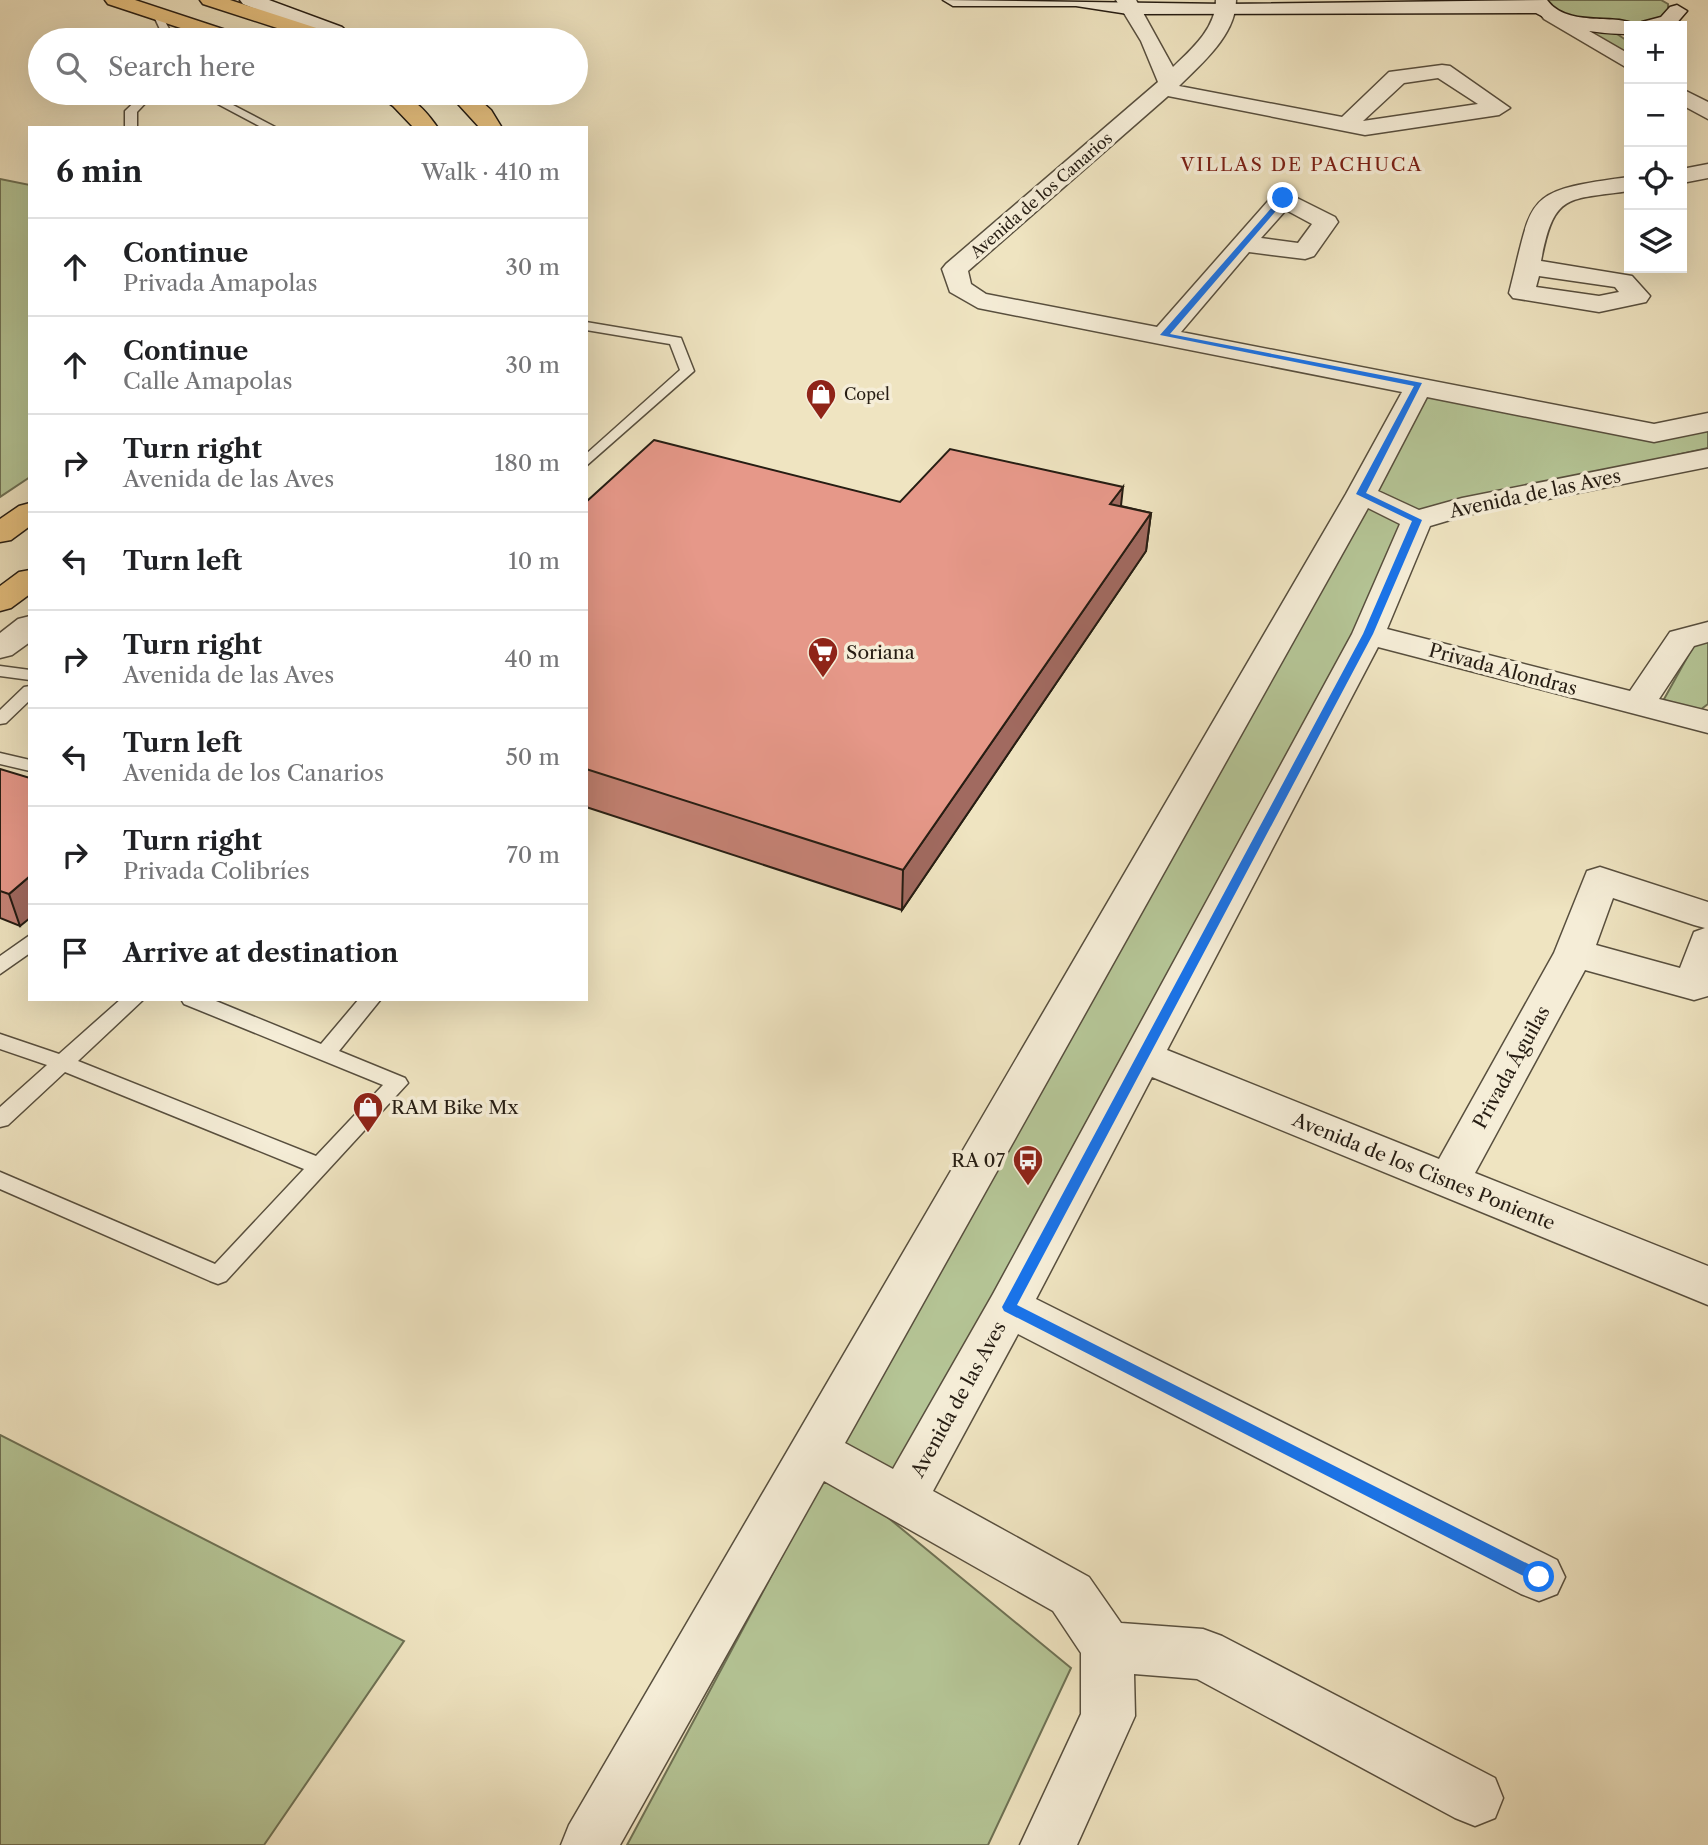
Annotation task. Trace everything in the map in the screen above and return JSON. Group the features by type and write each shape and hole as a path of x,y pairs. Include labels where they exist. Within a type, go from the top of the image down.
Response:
{"main road":[{"path":"115,0 198,28"},
{"path":"211,0 297,28"},
{"path":"405,105 425,126"},
{"path":"472,105 490,126"},
{"path":"0,533 28,513"},
{"path":"0,601 28,580"}],"street":[{"path":"250,0 326,28"},
{"path":"288,15 292,8 309,0"},
{"path":"953,0 1543,7 1589,26 1624,28"},
{"path":"1080,1 1087,0"},
{"path":"1127,4 1151,41 1166,85 1365,128 1499,108 1442,71 1397,77 1347,124"},
{"name":"Avenida de los Canarios","path":"1226,5 1208,45 1166,85 955,269 958,287 978,300 1654,433"},
{"path":"1543,7 1624,60"},
{"path":"1668,21 1681,8"},
{"path":"1151,41 1188,47 1208,45"},
{"path":"1687,99 1708,112"},
{"path":"1687,175 1708,172"},
{"path":"1529,267 1541,214 1554,201 1577,193 1624,185"},
{"path":"1164,335 1283,198 1326,222 1305,251 1244,244"},
{"path":"589,1845 1361,494 1419,385"},
{"path":"1654,433 1708,422"},
{"path":"1654,433 1691,461"},
{"name":"Avenida de las Aves","path":"903,1498 1009,1307 1368,634 1417,520 1462,508 1691,461"},
{"path":"1361,494 1417,520"},
{"path":"0,648 28,627"},
{"path":"1639,705 1682,639 1708,632"},
{"name":"Privada Alondras","path":"1368,634 1708,722"},
{"name":"Privada Águilas","path":"1449,1181 1574,953 1600,880 1708,916"},
{"path":"1574,953 1694,986 1708,941"},
{"name":"Avenida de los Cisnes Poniente","path":"1141,1056 1708,1286"},
{"path":"1009,1307 1539,1577"},
{"name":"Avenida de las Aves","path":"813,1450 1071,1594 1107,1647"},
{"path":"1048,1845 1108,1716 1107,1647 1203,1654 1475,1798"}],"lane":[{"path":"156,15 163,28"},
{"path":"131,126 131,111 137,105"},
{"path":"226,105 268,126"},
{"path":"588,326 676,341 687,371 588,460"},
{"path":"0,671 28,675"},
{"path":"0,719 28,693"},
{"path":"0,758 28,765"},
{"path":"0,968 15,947"},
{"path":"0,1119 132,1001"},
{"path":"0,1180 218,1275 398,1083 196,1001"},
{"path":"324,1054 369,1001"},
{"path":"0,1041 63,1063 320,1167"}],"green space":[{"path":"1544,0 1661,0 1668,4 1668,12 1655,21 1624,21 1624,26 1605,26 1624,39 1624,54 1547,7"},
{"path":"0,179 28,185 28,478 0,497"},
{"path":"1428,394 1652,437 1708,426 1708,448 1417,513 886,1516 1071,1668 988,1845 627,1845 804,1515"},
{"path":"1708,641 1708,704 1696,713 1663,701 1694,645"},
{"path":"0,1435 404,1641 264,1845 0,1845"}],"building":[{"name":"Soriana","path":"654,440 900,502 950,449 1123,487 1110,504 1151,513 903,870 588,770 588,500"},
{"path":"0,769 28,777 28,878 9,894 0,891"}],"place":[{"name":"Copel","path":"821,421"},
{"name":"Soriana","path":"823,679"},
{"name":"RAM Bike Mx","path":"368,1134"},
{"name":"RA 07","path":"1028,1187"}],"district":[{"name":"VILLAS DE PACHUCA","path":"1302,164"}],"route":[{"path":"1283,198 1164,335 1419,385 1361,494 1417,520 1368,634 1009,1307 1539,1577"}]}
